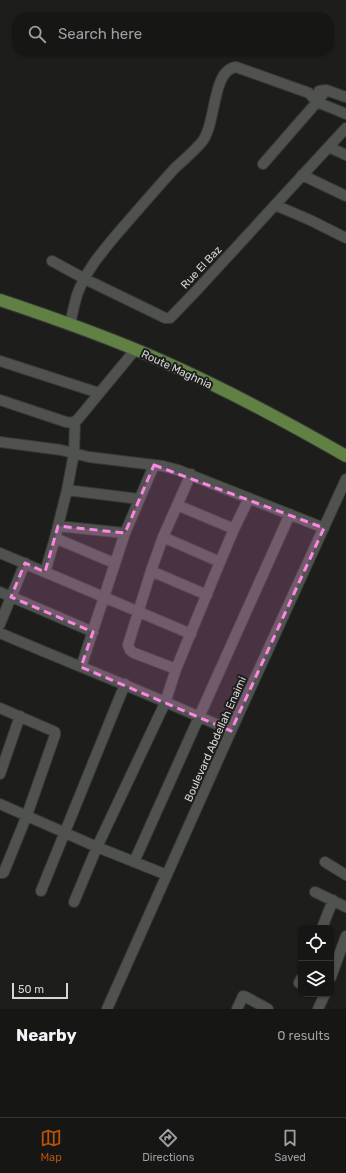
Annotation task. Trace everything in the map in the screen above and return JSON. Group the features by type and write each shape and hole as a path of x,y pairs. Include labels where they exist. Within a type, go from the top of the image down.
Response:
{"main road":[{"name":"Route Maghnia","path":"0,300 70,325 159,360 277,417 346,456"}],"street":[{"path":"70,325 77,295 100,255 134,214 203,141 210,125 217,90 227,70 231,67 236,67 309,92 326,90 346,97"},
{"path":"263,164 318,102 326,90"},
{"path":"309,92 318,102 346,114"},
{"name":"Rue El Baz","path":"85,279 156,314 165,318 170,318 346,128"},
{"path":"329,147 346,156"},
{"path":"302,175 346,196"},
{"path":"274,205 310,220 346,238"},
{"path":"52,261 85,279"},
{"path":"46,572 67,490 74,453 75,422 135,350"},
{"path":"0,361 99,393"},
{"path":"0,400 66,422 75,422"},
{"path":"0,442 41,447 97,458 154,465 178,470 324,528"},
{"path":"81,667 114,563 154,465"},
{"path":"176,669 134,652 128,648 128,645 150,571 163,537 191,474"},
{"name":"Boulevard Abdellah Enaimi","path":"107,1009 231,731 346,479"},
{"path":"67,490 139,499"},
{"path":"74,902 97,847 165,702 176,669 220,562 249,498"},
{"path":"177,504 234,529"},
{"path":"134,862 290,514"},
{"path":"58,526 125,533"},
{"path":"163,537 220,562"},
{"path":"55,538 114,563"},
{"path":"0,553 191,634"},
{"path":"0,624 25,563"},
{"path":"150,571 207,595"},
{"path":"0,592 93,632"},
{"path":"0,633 125,684 231,731"},
{"path":"41,890 125,684"},
{"path":"0,708 55,732 27,815 4,872 0,873"},
{"path":"0,774 20,716"},
{"path":"0,804 97,847 167,875"},
{"path":"325,862 346,875"},
{"path":"315,892 346,907"},
{"path":"323,925 333,900"},
{"path":"334,969 346,936"},
{"path":"237,1009 243,996 268,1009"},
{"path":"318,1009 324,997"}],"highlighted area":[{"path":"154,465 324,528 231,731 81,667 93,632 11,597 25,563 45,572 58,526 125,533"}]}
